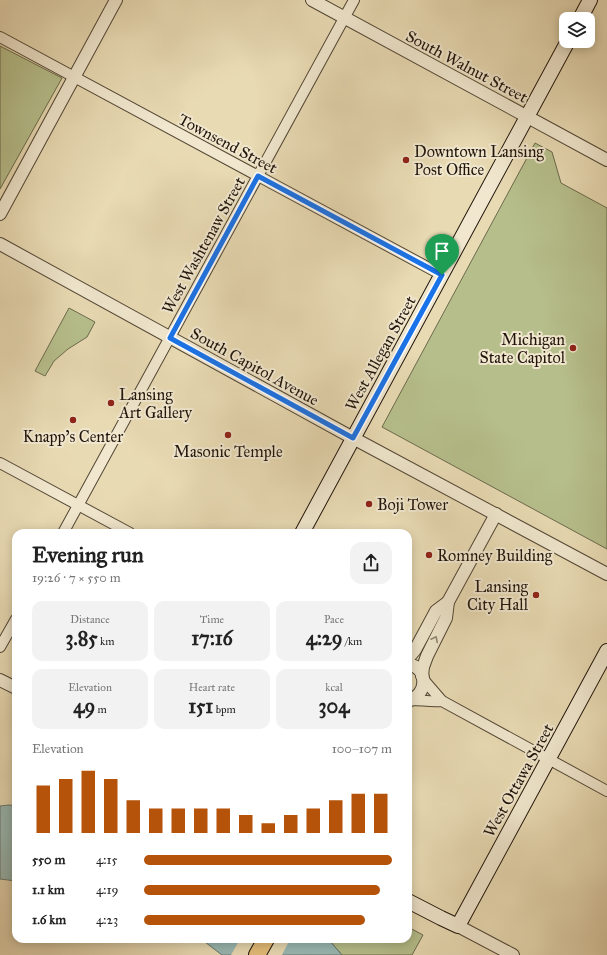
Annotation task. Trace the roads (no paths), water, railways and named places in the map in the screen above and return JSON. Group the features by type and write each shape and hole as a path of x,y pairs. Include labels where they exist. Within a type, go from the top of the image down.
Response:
{"main road":[{"path":"584,12 590,0"},
{"name":"West Allegan Street","path":"304,529 564,48"},
{"name":"West Ottawa Street","path":"458,926 607,651"},
{"path":"412,902 458,926"},
{"path":"258,955 264,943"}],"street":[{"path":"0,214 116,0"},
{"name":"South Walnut Street","path":"312,0 607,160"},
{"name":"West Washtenaw Street","path":"65,529 354,0"},
{"name":"Townsend Street","path":"0,37 442,275"},
{"name":"South Capitol Avenue","path":"0,244 353,438 607,574"},
{"path":"0,463 123,529"},
{"path":"412,700 416,698 422,690 423,667 446,618 448,602 496,514"},
{"path":"412,653 436,611 448,602"},
{"path":"0,647 12,626"},
{"path":"412,666 417,668 442,702 607,792"},
{"path":"0,680 12,686"},
{"path":"412,701 442,702"},
{"path":"458,926 513,955"}],"water":[{"path":"12,805 12,880 0,879 0,806"},
{"path":"206,943 332,943 342,955 222,955"}],"place":[{"name":"Downtown Lansing Post Office","path":"406,160"},
{"name":"Michigan State Capitol","path":"573,348"},
{"name":"Lansing Art Gallery","path":"111,403"},
{"name":"Knapp's Center","path":"73,420"},
{"name":"Masonic Temple","path":"228,435"},
{"name":"Boji Tower","path":"369,504"},
{"name":"Romney Building","path":"429,555"},
{"name":"Lansing City Hall","path":"536,595"}]}
